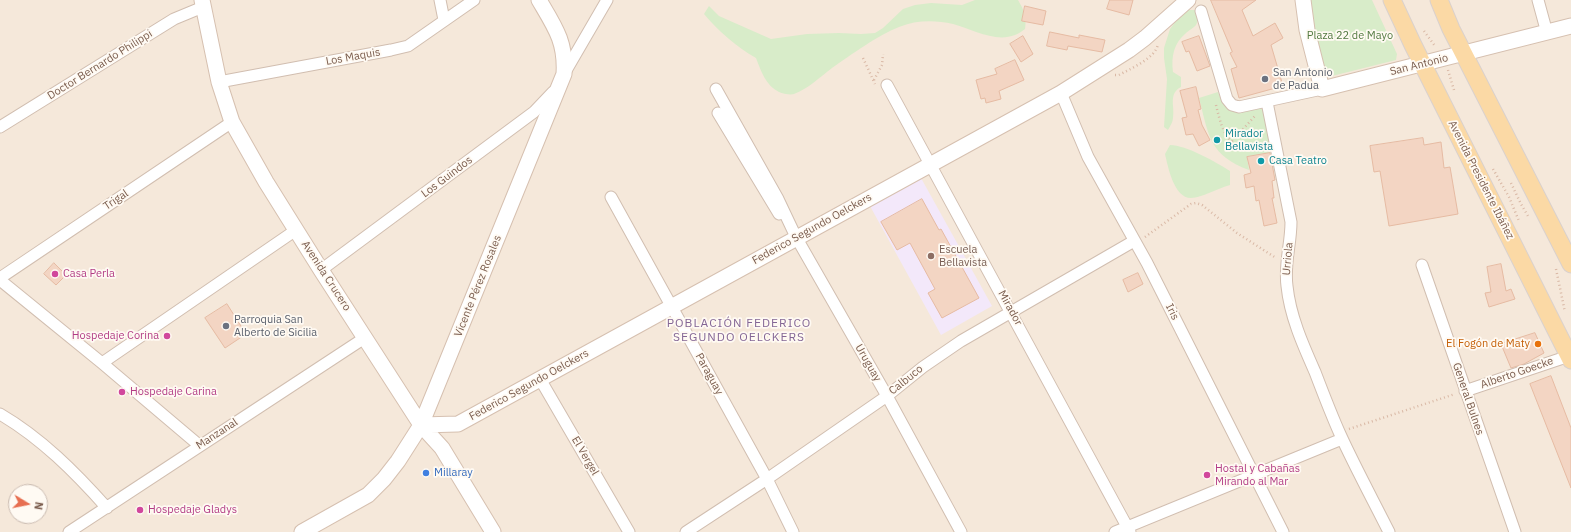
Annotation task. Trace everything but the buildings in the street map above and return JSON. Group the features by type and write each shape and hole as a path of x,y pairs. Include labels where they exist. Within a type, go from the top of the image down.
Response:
{"main road":[{"path":"539,0 562,43 565,60 564,74"},
{"name":"Federico Segundo Oelckers","path":"421,425 458,424 672,307 796,237 1061,93 1134,46 1188,0"},
{"path":"1303,0 1307,30 1322,89"},
{"name":"Avenida Presidente Ibáñez","path":"1392,0 1570,358"},
{"path":"1438,0 1571,264"},
{"name":"Avenida Crucero","path":"203,4 219,82 232,122 321,270 366,337 421,425 442,448 493,532"},
{"name":"San Antonio","path":"1322,89 1571,26"},
{"name":"Vicente Pérez Rosales","path":"302,532 368,495 384,479 398,461 421,425 564,74"}],"street":[{"path":"440,0 444,20"},
{"name":"Los Maquis","path":"219,82 408,46 474,0"},
{"name":"Vicente Pérez Rosales","path":"564,74 607,0"},
{"path":"1538,0 1547,33"},
{"name":"Doctor Bernardo Philippi","path":"0,127 174,19 203,4"},
{"path":"1201,11 1227,99 1232,105 1239,107 1267,102"},
{"name":"Los Guindos","path":"321,270 534,112 552,93 564,74"},
{"name":"Mirador","path":"882,87 930,164 1129,529"},
{"name":"Uruguay","path":"716,89 778,198 796,237 887,396 961,532"},
{"name":"San Antonio","path":"1267,102 1322,89"},
{"name":"Iris","path":"1061,93 1088,157 1135,242 1283,532"},
{"name":"Urriola","path":"1267,102 1291,222 1290,241 1286,259 1288,293 1297,327 1342,439 1389,532"},
{"name":"Uruguay","path":"718,113 776,210 796,237"},
{"name":"Trigal","path":"0,279 232,122"},
{"name":"Paraguay","path":"611,197 767,479 793,532"},
{"path":"102,363 296,230"},
{"name":"Calbuco","path":"686,532 767,479 887,396 923,367 954,345 1011,311 1135,242"},
{"name":"General Bulnes","path":"1422,265 1515,532"},
{"path":"0,279 200,446"},
{"name":"Manzanal","path":"69,532 366,337"},
{"name":"Alberto Goecke","path":"1465,391 1570,358"},
{"name":"El Vergel","path":"540,379 629,532"},
{"path":"0,414 13,422 56,455 78,476 107,508"},
{"path":"1115,532 1129,529 1342,439"}],"path":[{"path":"874,80 882,66 883,54"},
{"path":"863,58 874,80 882,87"},
{"path":"1112,75 1119,75 1148,58"},
{"path":"1225,93 1213,96 1222,129 1226,136 1238,145 1249,148 1276,144"},
{"path":"1232,141 1267,102"},
{"path":"1135,242 1191,204 1196,203 1202,205 1237,233 1269,255 1280,259 1286,259"},
{"path":"1355,427 1447,396"}],"shaded area":[{"path":"0,0 1571,0 1571,532 0,532"},
{"name":"Escuela Bellavista","path":"921,178 992,306 941,335 870,206"}],"green space":[{"path":"975,0 1018,0 1022,7 1026,21 1025,29 1015,35 1000,37 984,34 953,24 932,21 912,23 891,31 874,40 856,51 809,86 794,94 781,93 774,89 764,78 756,58 728,38 704,14 709,6 719,16 771,39 807,34 875,33 883,28 903,9 915,5 931,3 962,5"},
{"name":"Plaza 22 de Mayo","path":"1310,0 1372,0 1397,54 1396,60 1332,76 1324,75 1310,15"},
{"path":"1188,10 1195,10 1197,15 1197,23 1182,37 1174,50 1172,61 1173,72 1181,77 1181,87 1177,90 1173,97 1173,120 1168,130 1164,127 1167,79 1164,48 1170,29 1179,17"},
{"path":"1218,92 1225,106 1233,111 1259,107 1264,111 1272,152 1247,157 1249,170 1226,158 1218,151 1209,134 1199,98"},
{"path":"1170,145 1192,151 1230,171 1230,185 1198,197 1185,197 1176,188 1170,174 1165,154"}],"place":[{"name":"San Antonio de Padua","path":"1265,79"},
{"name":"Mirador Bellavista","path":"1217,140"},
{"name":"Casa Teatro","path":"1261,161"},
{"name":"Escuela Bellavista","path":"931,256"},
{"name":"Casa Perla","path":"55,274"},
{"name":"Parroquia San Alberto de Sicilia","path":"226,326"},
{"name":"Hospedaje Corina","path":"167,336"},
{"name":"El Fogón de Maty","path":"1538,344"},
{"name":"Hospedaje Carina","path":"122,392"},
{"name":"Millaray","path":"426,473"},
{"name":"Hostal y Cabañas Mirando al Mar","path":"1207,475"},
{"name":"Hospedaje Gladys","path":"140,510"}],"district":[{"name":"POBLACIÓN FEDERICO SEGUNDO OELCKERS","path":"739,331"}]}
